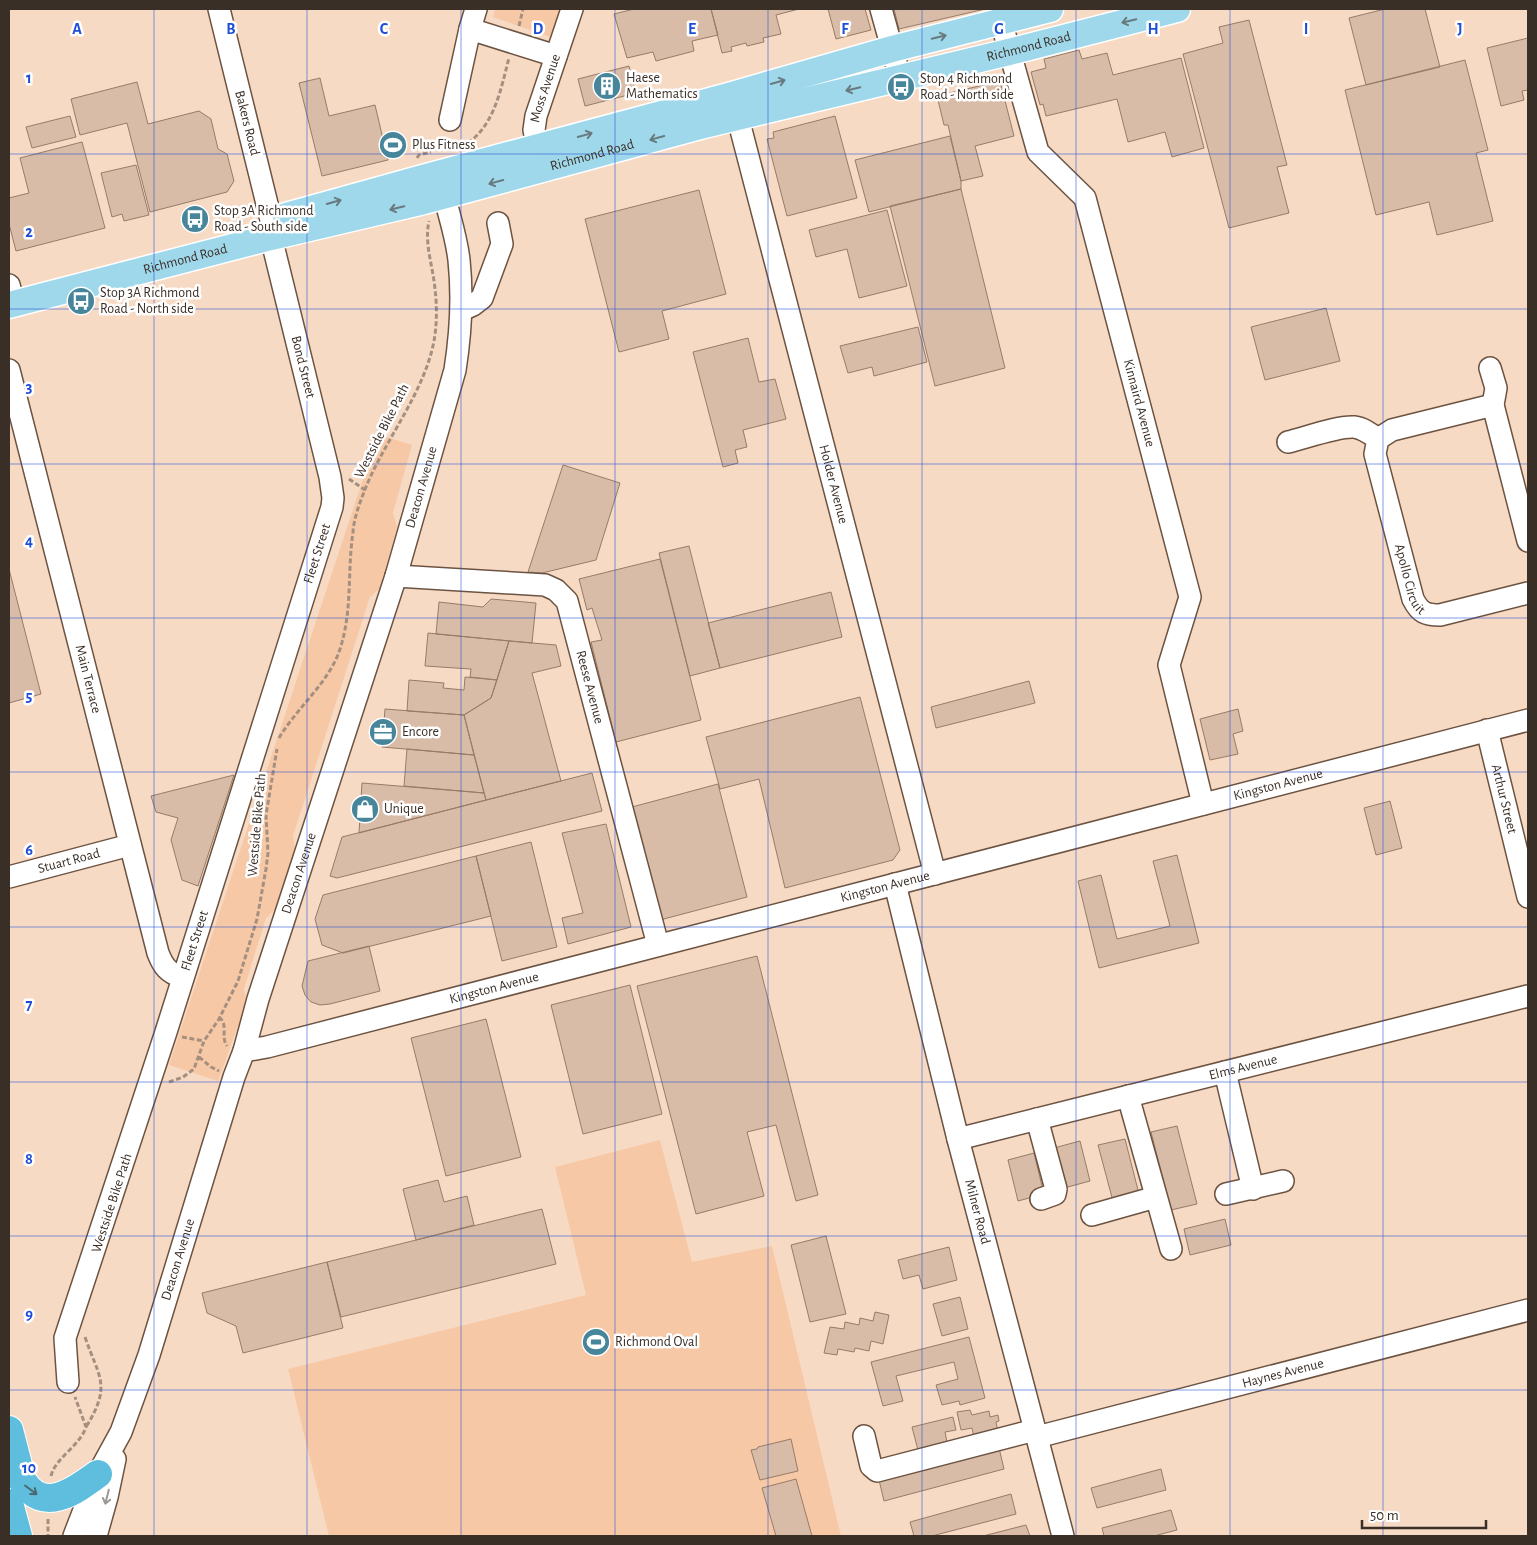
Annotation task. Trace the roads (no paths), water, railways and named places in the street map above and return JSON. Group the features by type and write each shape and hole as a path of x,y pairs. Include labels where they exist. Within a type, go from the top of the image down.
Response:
{"highway":[{"path":"9,1430 22,1480 31,1492 48,1498 60,1497 71,1493 98,1474"},
{"path":"9,1503 18,1536"}],"main road":[{"name":"Richmond Road","path":"10,293 271,229 440,174 541,158 734,106 892,49 1050,9"},
{"name":"Richmond Road","path":"734,106 900,77 1009,52 1177,9"}],"street":[{"name":"Bakers Road","path":"218,9 271,229"},
{"name":"Moss Avenue","path":"541,158 534,130 536,116 572,9"},
{"path":"881,9 900,77"},
{"path":"450,120 473,19 556,56"},
{"name":"Kinnaird Avenue","path":"1001,21 1038,152 1085,198 1190,597 1169,665 1203,804"},
{"name":"Holder Avenue","path":"734,106 935,874"},
{"name":"Deacon Avenue","path":"96,1536 107,1497 121,1432 149,1355 234,1077 244,1051 258,999 396,576 402,549 455,370 462,310 459,258 440,174"},
{"path":"462,310 482,298 502,244 498,223"},
{"name":"Bond Street","path":"271,229 330,477 333,498"},
{"path":"1490,368 1496,388 1493,405 1528,541"},
{"name":"Main Terrace","path":"9,370 159,955 165,968 171,974 182,977"},
{"path":"1288,442 1354,427 1362,429 1378,439 1392,430 1493,405"},
{"name":"Apollo Circuit","path":"1378,439 1375,454 1418,609 1427,615 1440,615 1528,593"},
{"name":"Fleet Street","path":"68,1382 65,1338 166,1032 332,507 333,498"},
{"name":"Reese Avenue","path":"396,576 545,585 556,590 567,601 658,945"},
{"name":"Kingston Avenue","path":"244,1051 267,1047 1528,720"},
{"name":"Arthur Street","path":"1487,730 1528,896"},
{"name":"Stuart Road","path":"9,878 130,845"},
{"name":"Milner Road","path":"896,884 958,1139 1063,1536"},
{"name":"Elms Avenue","path":"958,1139 1528,996"},
{"path":"1225,1072 1253,1189"},
{"path":"1128,1096 1171,1249"},
{"path":"1037,1119 1056,1189 1055,1194 1041,1199"},
{"path":"1226,1194 1283,1181"},
{"path":"1092,1215 1156,1196"},
{"name":"Haynes Avenue","path":"864,1436 871,1466 878,1471 1036,1434 1528,1310"},
{"name":"Deacon Avenue","path":"74,1536 98,1474 121,1432"}],"place":[{"name":"Haese Mathematics","path":"607,86"},
{"name":"Stop 4 Richmond Road - North side","path":"901,87"},
{"name":"Plus Fitness","path":"393,145"},
{"name":"Stop 3A Richmond Road - South side","path":"195,219"},
{"name":"Stop 3A Richmond Road - North side","path":"81,301"},
{"name":"Encore","path":"383,732"},
{"name":"Unique","path":"365,809"},
{"name":"Richmond Oval","path":"596,1342"}]}
